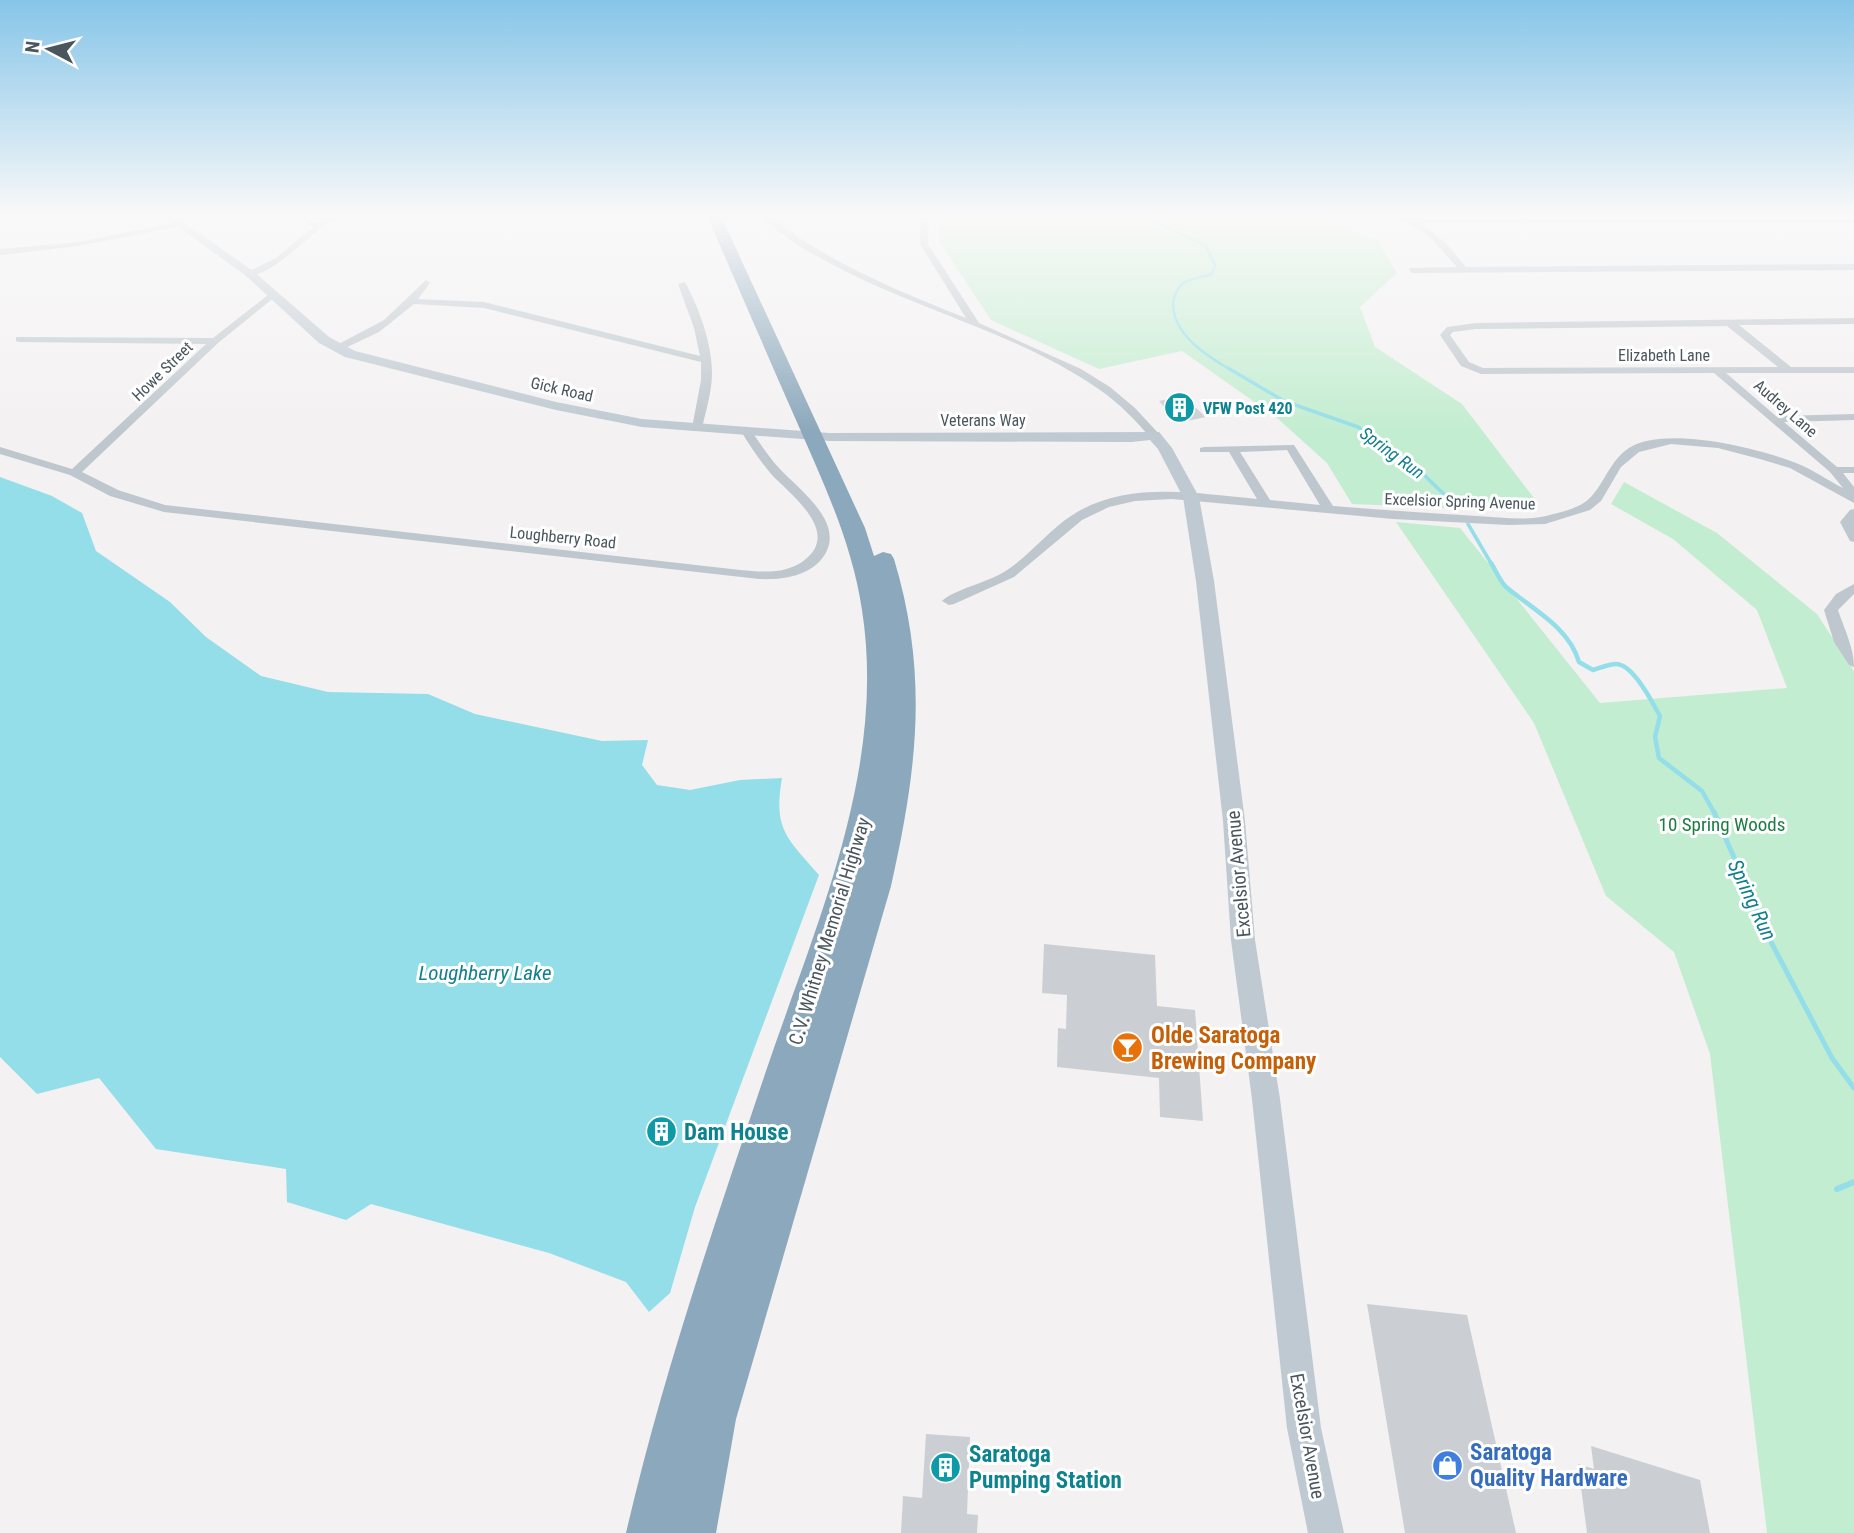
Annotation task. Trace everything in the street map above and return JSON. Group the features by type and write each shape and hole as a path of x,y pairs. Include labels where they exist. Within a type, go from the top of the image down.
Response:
{"highway":[{"name":"C.V. Whitney Memorial Highway","path":"692,1533 714,1419 876,886 897,786 904,698 894,597 873,530 820,436 748,288"},
{"name":"C.V. Whitney Memorial Highway","path":"650,1533 669,1444 698,1337 844,895 872,779 881,699 879,624 867,566 820,436 758,288"}],"street":[{"name":"Gick Road","path":"266,288 338,348 371,361 619,419 697,428 820,436"},
{"path":"338,348 373,334 413,302 423,288"},
{"path":"683,288 691,305 706,360 707,374 697,428"},
{"name":"Excelsior Avenue","path":"887,288 1049,355 1081,373 1128,408 1166,448 1191,497 1205,581 1234,821 1243,940 1266,1100 1304,1428 1326,1533"},
{"path":"952,288 975,324"},
{"name":"Howe Street","path":"74,473 215,341 273,294"},
{"path":"413,302 484,305 706,360"},
{"path":"1730,323 1854,321"},
{"path":"1730,323 1788,370"},
{"name":"Elizabeth Lane","path":"1730,323 1450,329 1445,335 1465,364 1474,369 1491,372 1854,370"},
{"path":"19,340 215,341"},
{"name":"Audrey Lane","path":"1717,370 1834,470"},
{"path":"1775,419 1854,417"},
{"name":"Loughberry Road","path":"0,450 74,473 114,493 200,513 702,569 770,575 790,572 815,559 820,553 825,542 824,531 817,516 776,471 746,431"},
{"name":"Veterans Way","path":"820,436 1131,438 1154,435"},
{"name":"Excelsior Spring Avenue","path":"949,601 1005,578 1069,522 1089,509 1119,500 1172,495 1393,515 1509,521 1563,516 1587,508 1597,498 1616,465 1635,449 1671,441 1718,444 1764,456 1794,466 1854,497"},
{"path":"1204,450 1290,447 1329,509"},
{"path":"1233,449 1266,503"},
{"path":"1834,470 1854,470"},
{"name":"Excelsior Spring Avenue","path":"1834,470 1854,497"},
{"path":"1854,513 1846,522 1854,538"},
{"path":"1854,588 1841,597 1831,610 1841,642 1854,662"}],"green space":[{"path":"970,288 1381,288 1360,307 1375,347 1462,404 1537,502 1499,510 1352,504 1327,463 1276,417 1182,351 1099,369 991,320"},
{"name":"10 Spring Woods","path":"1624,482 1717,533 1817,614 1854,671 1854,1533 1767,1533 1710,1054 1674,952 1606,896 1534,723 1396,522 1460,528 1600,703 1787,688 1757,610 1673,539 1611,504"}],"water":[{"name":"Loughberry Lake","path":"0,477 52,496 82,513 96,551 170,602 206,637 261,676 328,692 428,694 475,714 602,741 648,740 642,765 657,785 690,790 740,780 782,778 779,810 781,822 798,852 819,875 695,1207 670,1293 649,1312 626,1282 549,1253 371,1204 346,1220 287,1202 286,1169 156,1149 99,1078 37,1094 0,1057"}],"building":[{"name":"VFW Post 420","path":"1182,396 1206,417 1182,422 1173,417 1159,401"},
{"name":"Olde Saratoga Brewing Company","path":"1044,944 1155,955 1157,1006 1195,1010 1203,1121 1160,1117 1159,1078 1057,1067 1058,1028 1066,1029 1067,995 1042,993"},
{"name":"Saratoga Quality Hardware","path":"1367,1304 1467,1315 1516,1533 1405,1533"},
{"name":"Saratoga Pumping Station","path":"926,1434 970,1437 967,1514 978,1515 977,1533 901,1533 903,1496 922,1498"},
{"path":"1591,1446 1700,1480 1710,1533 1587,1533 1578,1464 1594,1469"}],"waterway":[{"name":"Spring Run","path":"1180,288 1173,306 1180,327 1194,344 1231,370"},
{"name":"Spring Run","path":"1228,368 1284,401 1358,427 1418,469 1458,508"},
{"name":"Spring Run","path":"1468,524 1492,565"},
{"name":"Spring Run","path":"1491,563 1506,587 1538,611 1567,639 1579,662 1593,670 1613,664 1629,670 1660,716 1655,737 1659,758 1702,791 1714,813"},
{"name":"Spring Run","path":"1714,813 1772,944 1832,1058 1854,1088"},
{"path":"1837,1189 1854,1182"}],"place":[{"name":"VFW Post 420","path":"1180,408"},
{"name":"Olde Saratoga Brewing Company","path":"1128,1048"},
{"name":"Dam House","path":"661,1132"},
{"name":"Saratoga Quality Hardware","path":"1447,1465"},
{"name":"Saratoga Pumping Station","path":"946,1467"}]}
